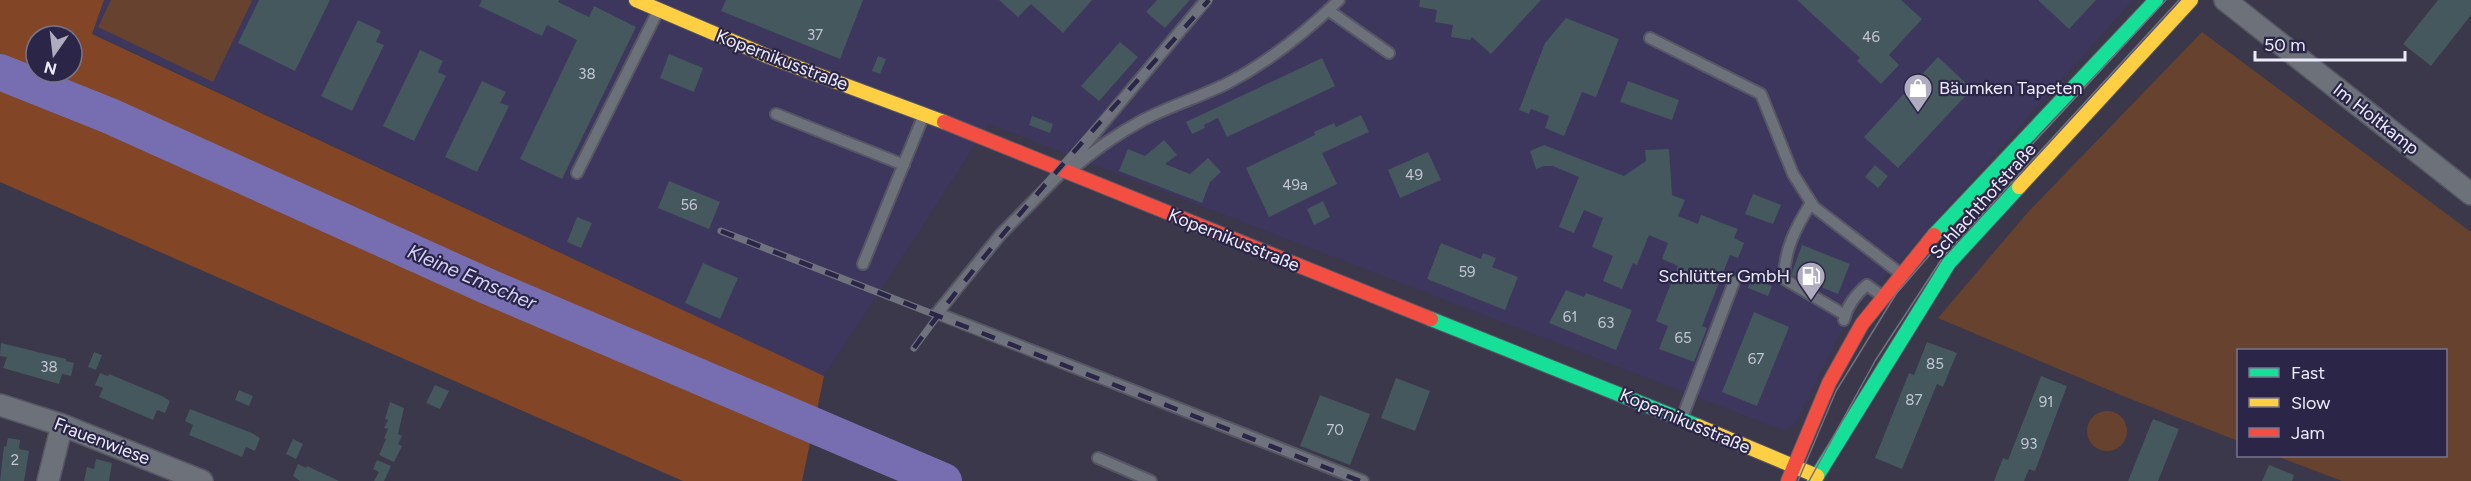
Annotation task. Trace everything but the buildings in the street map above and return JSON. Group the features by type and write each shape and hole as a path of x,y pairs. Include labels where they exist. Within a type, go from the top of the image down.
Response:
{"street":[{"name":"Kopernikusstraße","path":"636,0 767,56 1066,171 1682,419 1820,479"},
{"name":"Schlachthofstraße","path":"1788,481 1829,383 1855,335 1883,297 1926,243 2156,0"},
{"name":"Schlachthofstraße","path":"1820,479 1949,263 2192,0"},
{"name":"Im Holtkamp","path":"2225,0 2468,185"},
{"name":"Frauenwiese","path":"0,405 62,425 202,481"},
{"path":"48,481 62,425"}],"lane":[{"path":"1206,0 1066,171 1001,234 937,313 1363,481"},
{"path":"1066,171 1143,120 1219,87 1257,66 1281,50 1338,0"},
{"path":"578,173 658,10"},
{"path":"1328,10 1389,53"},
{"path":"1650,38 1761,94 1793,174 1811,203 1901,274"},
{"path":"776,114 904,165"},
{"path":"863,264 924,115"},
{"path":"1811,203 1794,229 1784,267 1784,279 1845,315"},
{"path":"1682,419 1734,282"},
{"path":"1855,335 1844,320 1856,294 1867,285 1883,297"},
{"path":"1098,458 1151,481"}],"shaded area":[{"path":"0,0 104,0 92,34 824,376 802,481 683,481 0,182"},
{"path":"104,0 2133,0 1848,318 1795,424 1785,431 989,124 824,376 92,33"},
{"path":"111,0 252,1 213,82 98,27"},
{"path":"2202,32 2471,232 2471,481 2342,481 2279,457 2447,457 2447,349 2237,349 2237,441 2123,396 1938,318 2029,211"},
{"path":"2107,411 2115,412 2121,417 2126,423 2126,439 2121,445 2115,450 2107,451 2099,450 2093,445 2088,439 2087,431 2088,423 2093,417 2099,412"}],"waterway":[{"name":"Kleine Emscher","path":"0,72 110,116 489,287 944,481"}],"tram line":[{"path":"1798,481 1836,391 1896,294 2166,0"},
{"path":"1809,481 1875,361 1943,257 2179,0"}],"railway":[{"path":"914,348 948,302 1020,214 1209,0"},
{"path":"721,231 1360,481"}],"traffic: fast":[{"path":"1934,235 2156,0"},
{"path":"1814,481 1949,263 2019,187"},
{"path":"1431,319 1698,426"}],"traffic: slow":[{"path":"636,0 767,56 944,122"},
{"path":"2019,187 2191,0"},
{"path":"1698,426 1817,476"}],"traffic: jam":[{"path":"944,122 1431,319"},
{"path":"1788,481 1829,383 1862,324 1934,235"}],"place":[{"name":"Bäumken Tapeten","path":"1918,114"},
{"name":"Schlütter GmbH","path":"1811,302"}]}
